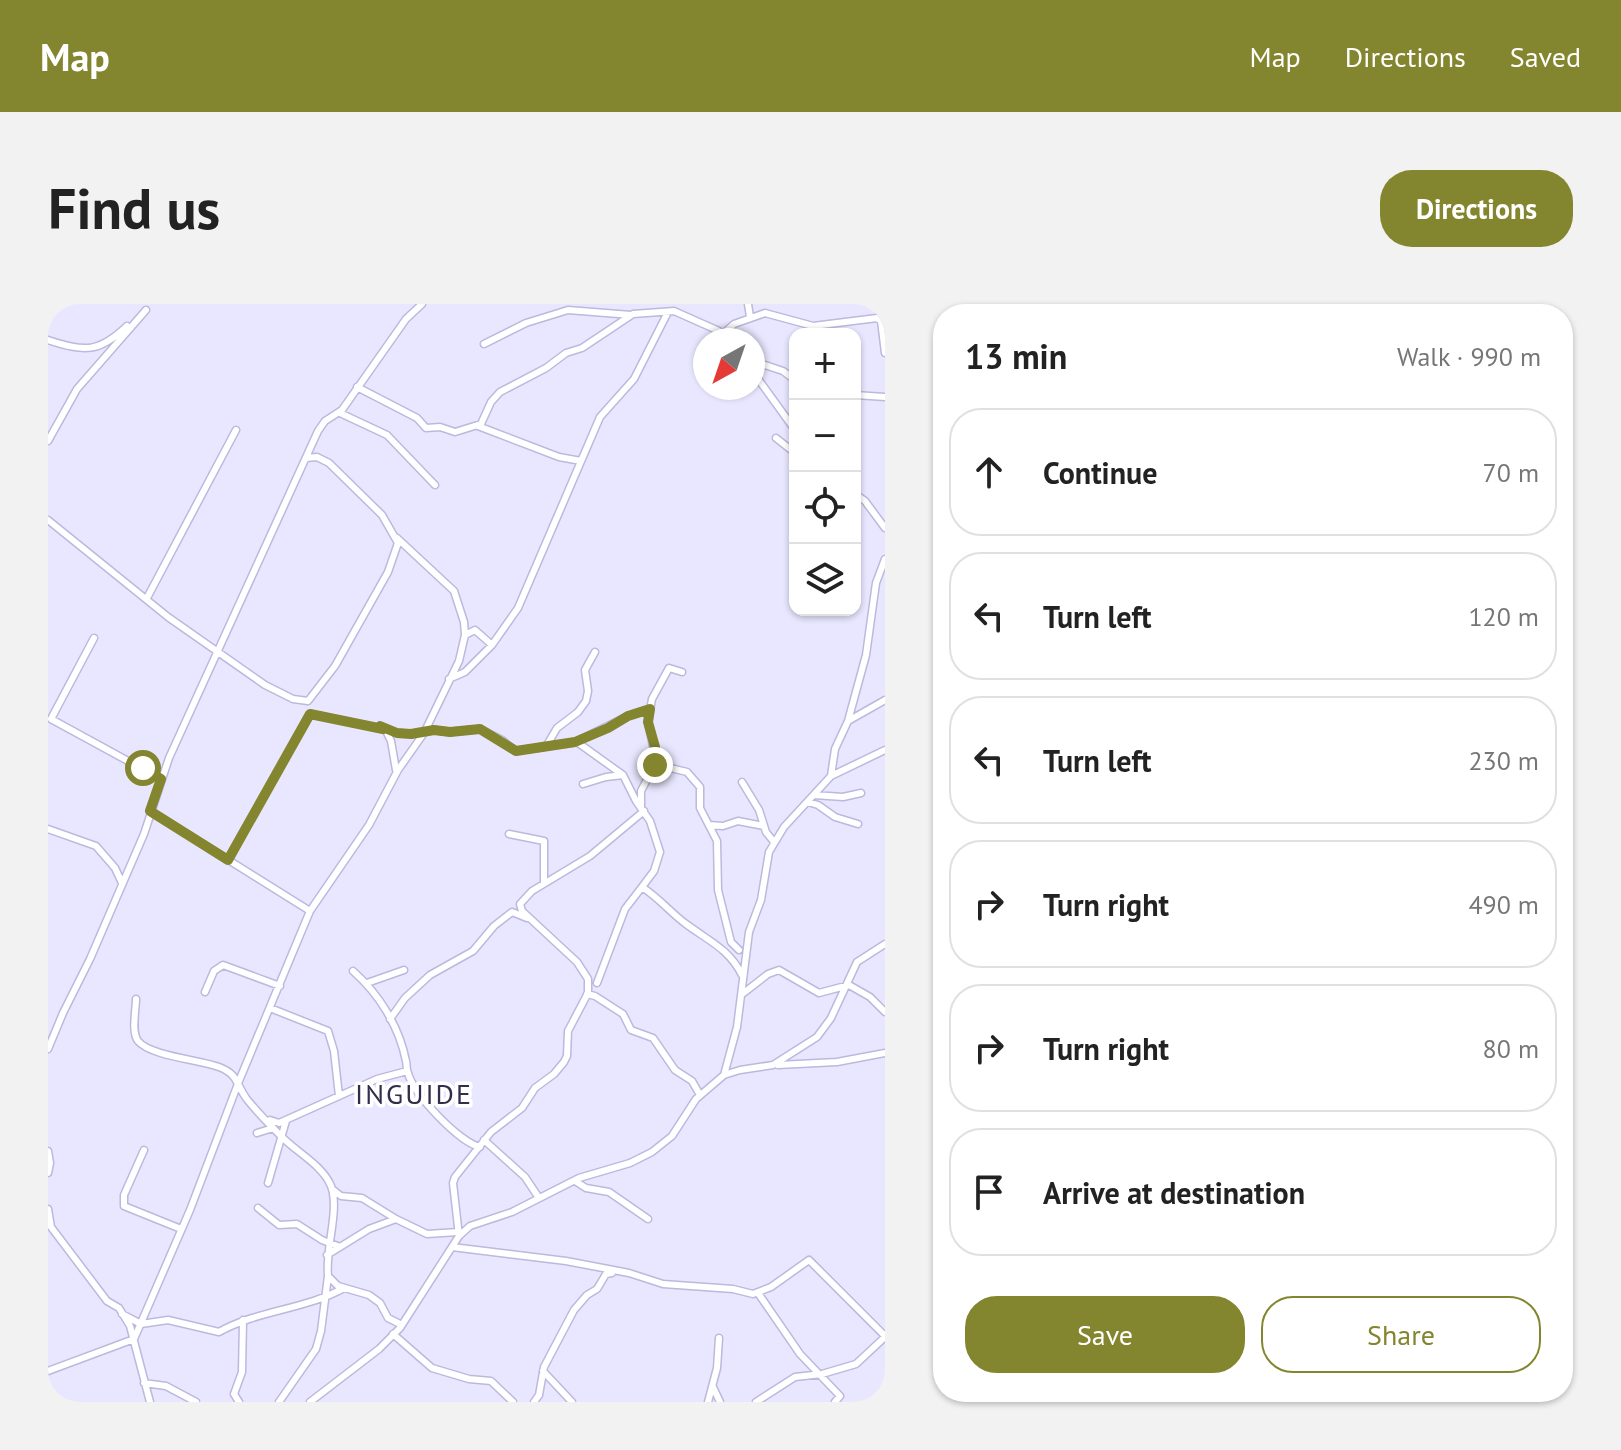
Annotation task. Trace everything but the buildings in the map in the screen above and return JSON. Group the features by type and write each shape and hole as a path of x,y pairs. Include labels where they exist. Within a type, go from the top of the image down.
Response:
{"street":[{"path":"48,1049 144,834 161,779 323,424 340,413 406,319 422,304"},
{"path":"449,679 465,672 492,645 518,608 600,417 634,379 674,304"},
{"path":"748,304 750,317"},
{"path":"48,340 81,349 98,347 111,342 149,307"},
{"path":"48,441 77,389 149,307"},
{"path":"484,344 526,323 568,310 631,315 677,312 710,328"},
{"path":"729,328 750,317 769,313 813,326 880,318 885,353"},
{"path":"357,387 417,418 426,428 440,427 455,432 478,426 483,423 491,402 502,390 546,368 566,353 582,348 631,315"},
{"path":"765,365 789,376"},
{"path":"765,389 789,422"},
{"path":"861,395 885,397"},
{"path":"340,413 387,435 435,485"},
{"path":"478,426 562,458 581,461"},
{"path":"147,598 236,430"},
{"path":"776,438 789,448"},
{"path":"48,520 168,617 265,685 293,699 308,701 335,666 388,572 398,546 382,515 329,463 317,457 306,458"},
{"path":"861,498 885,528"},
{"path":"48,1371 134,1339 310,911 369,825 396,774 424,733 459,661 465,635 454,591 395,536"},
{"path":"831,776 835,749 848,721 866,655 876,583 885,559"},
{"path":"464,622 492,645"},
{"path":"465,635 475,630"},
{"path":"94,638 51,719 161,779"},
{"path":"547,745 557,728 578,712 586,701 585,670 595,652"},
{"path":"459,1234 453,1183 457,1174 498,1125 520,1110 535,1088 564,1062 568,1031 587,994 588,979 577,962 520,909 520,904 532,891 590,856 642,809 642,789 654,764 655,747 648,722 653,695 668,670 671,668 682,672"},
{"path":"848,721 885,700"},
{"path":"396,774 391,741 380,726 397,733 476,729 502,740 515,751 575,742 628,716 650,709"},
{"path":"228,860 310,714 383,729"},
{"path":"575,742 623,775 654,830 660,852 654,871 625,909 597,983"},
{"path":"724,1075 737,1027 748,937 761,900 767,859 774,842 831,776 885,750"},
{"path":"654,764 691,774 701,790 700,804 717,841 717,885 731,942 739,950"},
{"path":"583,784 623,775"},
{"path":"742,782 774,842"},
{"path":"814,795 843,797 861,793"},
{"path":"808,802 835,817 858,824"},
{"path":"150,811 310,911"},
{"path":"708,825 723,826 738,821 764,826"},
{"path":"48,829 96,846 122,883"},
{"path":"509,834 544,841 544,883"},
{"path":"110,865 129,867"},
{"path":"642,887 734,959 742,975"},
{"path":"390,1019 405,998 430,975 478,948 494,926 512,912 530,919"},
{"path":"727,953 739,950 748,937"},
{"path":"773,1065 817,1037 831,1018 861,959 885,944"},
{"path":"205,992 214,971 223,965 280,986"},
{"path":"367,983 404,970"},
{"path":"741,995 777,970 784,971 819,993 849,985 870,997 885,1012"},
{"path":"353,971 367,983 390,1019 406,1060 407,1071 425,1100 457,1136 471,1145 482,1144 525,1177 539,1198"},
{"path":"587,994 623,1014 631,1030 653,1038 675,1070 692,1081 700,1095"},
{"path":"136,999 136,1037 140,1044 178,1058 219,1067 239,1081 246,1098 341,1196 362,1198 427,1234 459,1234"},
{"path":"270,1008 328,1031 334,1051 339,1096"},
{"path":"310,1402 379,1349 402,1325 459,1234 470,1226 504,1215 596,1171 630,1163 659,1148 672,1136 700,1095 724,1075 773,1065 837,1062 885,1053"},
{"path":"729,1056 740,1070"},
{"path":"264,1117 275,1123 286,1120 377,1079 407,1071"},
{"path":"268,1183 286,1120"},
{"path":"257,1133 273,1128"},
{"path":"144,1150 124,1195 124,1206 181,1229"},
{"path":"48,1151 48,1173"},
{"path":"575,1181 586,1188 607,1191 648,1219"},
{"path":"279,1402 316,1349 321,1331 328,1276 328,1241 335,1208 332,1188"},
{"path":"258,1208 276,1224 297,1224 340,1247"},
{"path":"48,1209 51,1227 107,1301 117,1306 122,1314 134,1339 150,1402"},
{"path":"327,1255 369,1229 396,1219"},
{"path":"452,1247 566,1261 663,1284 758,1293 809,1260 883,1338 856,1364 822,1374 795,1377 756,1402"},
{"path":"534,1402 539,1395 543,1371 574,1310 597,1289 606,1274 618,1272"},
{"path":"328,1276 331,1282 369,1295 380,1303 388,1318 402,1325"},
{"path":"219,1332 243,1320 325,1299 344,1288"},
{"path":"758,1293 800,1354 840,1396 835,1402"},
{"path":"122,1314 141,1324 168,1320 242,1335"},
{"path":"239,1402 234,1394 242,1372 243,1320"},
{"path":"393,1334 432,1368 469,1379 491,1381 513,1402"},
{"path":"708,1402 719,1338"},
{"path":"543,1371 572,1402"},
{"path":"144,1383 166,1386 196,1402"},
{"path":"713,1386 720,1402"}],"district":[{"name":"INGUIDE","path":"414,1093"}],"route":[{"path":"143,768 161,779 150,811 228,860 310,714 383,729 380,726 404,734 480,729 516,751 575,742 628,716 650,709 648,722 655,747 655,765"}]}
